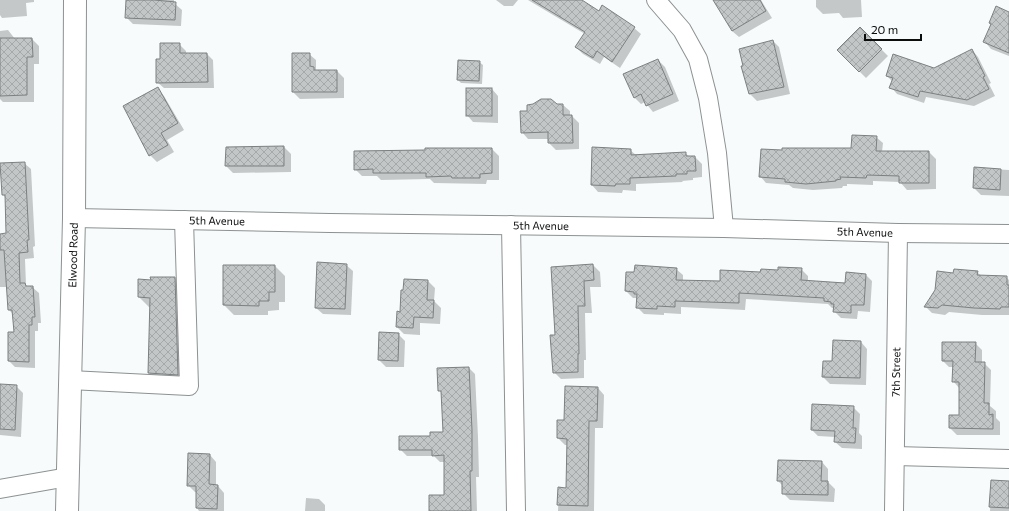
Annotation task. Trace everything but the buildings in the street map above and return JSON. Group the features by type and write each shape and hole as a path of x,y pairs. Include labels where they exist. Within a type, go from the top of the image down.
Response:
{"main road":[{"name":"Elwood Road","path":"67,511 74,218 74,0"}],"street":[{"path":"656,0 682,30 698,59 708,98 716,145 724,228"},
{"name":"5th Avenue","path":"74,218 1009,234"},
{"path":"70,380 189,386 184,220"},
{"path":"511,225 516,511"},
{"name":"7th Street","path":"894,511 898,233"},
{"path":"895,456 1009,459"},
{"path":"0,489 68,477"}]}
